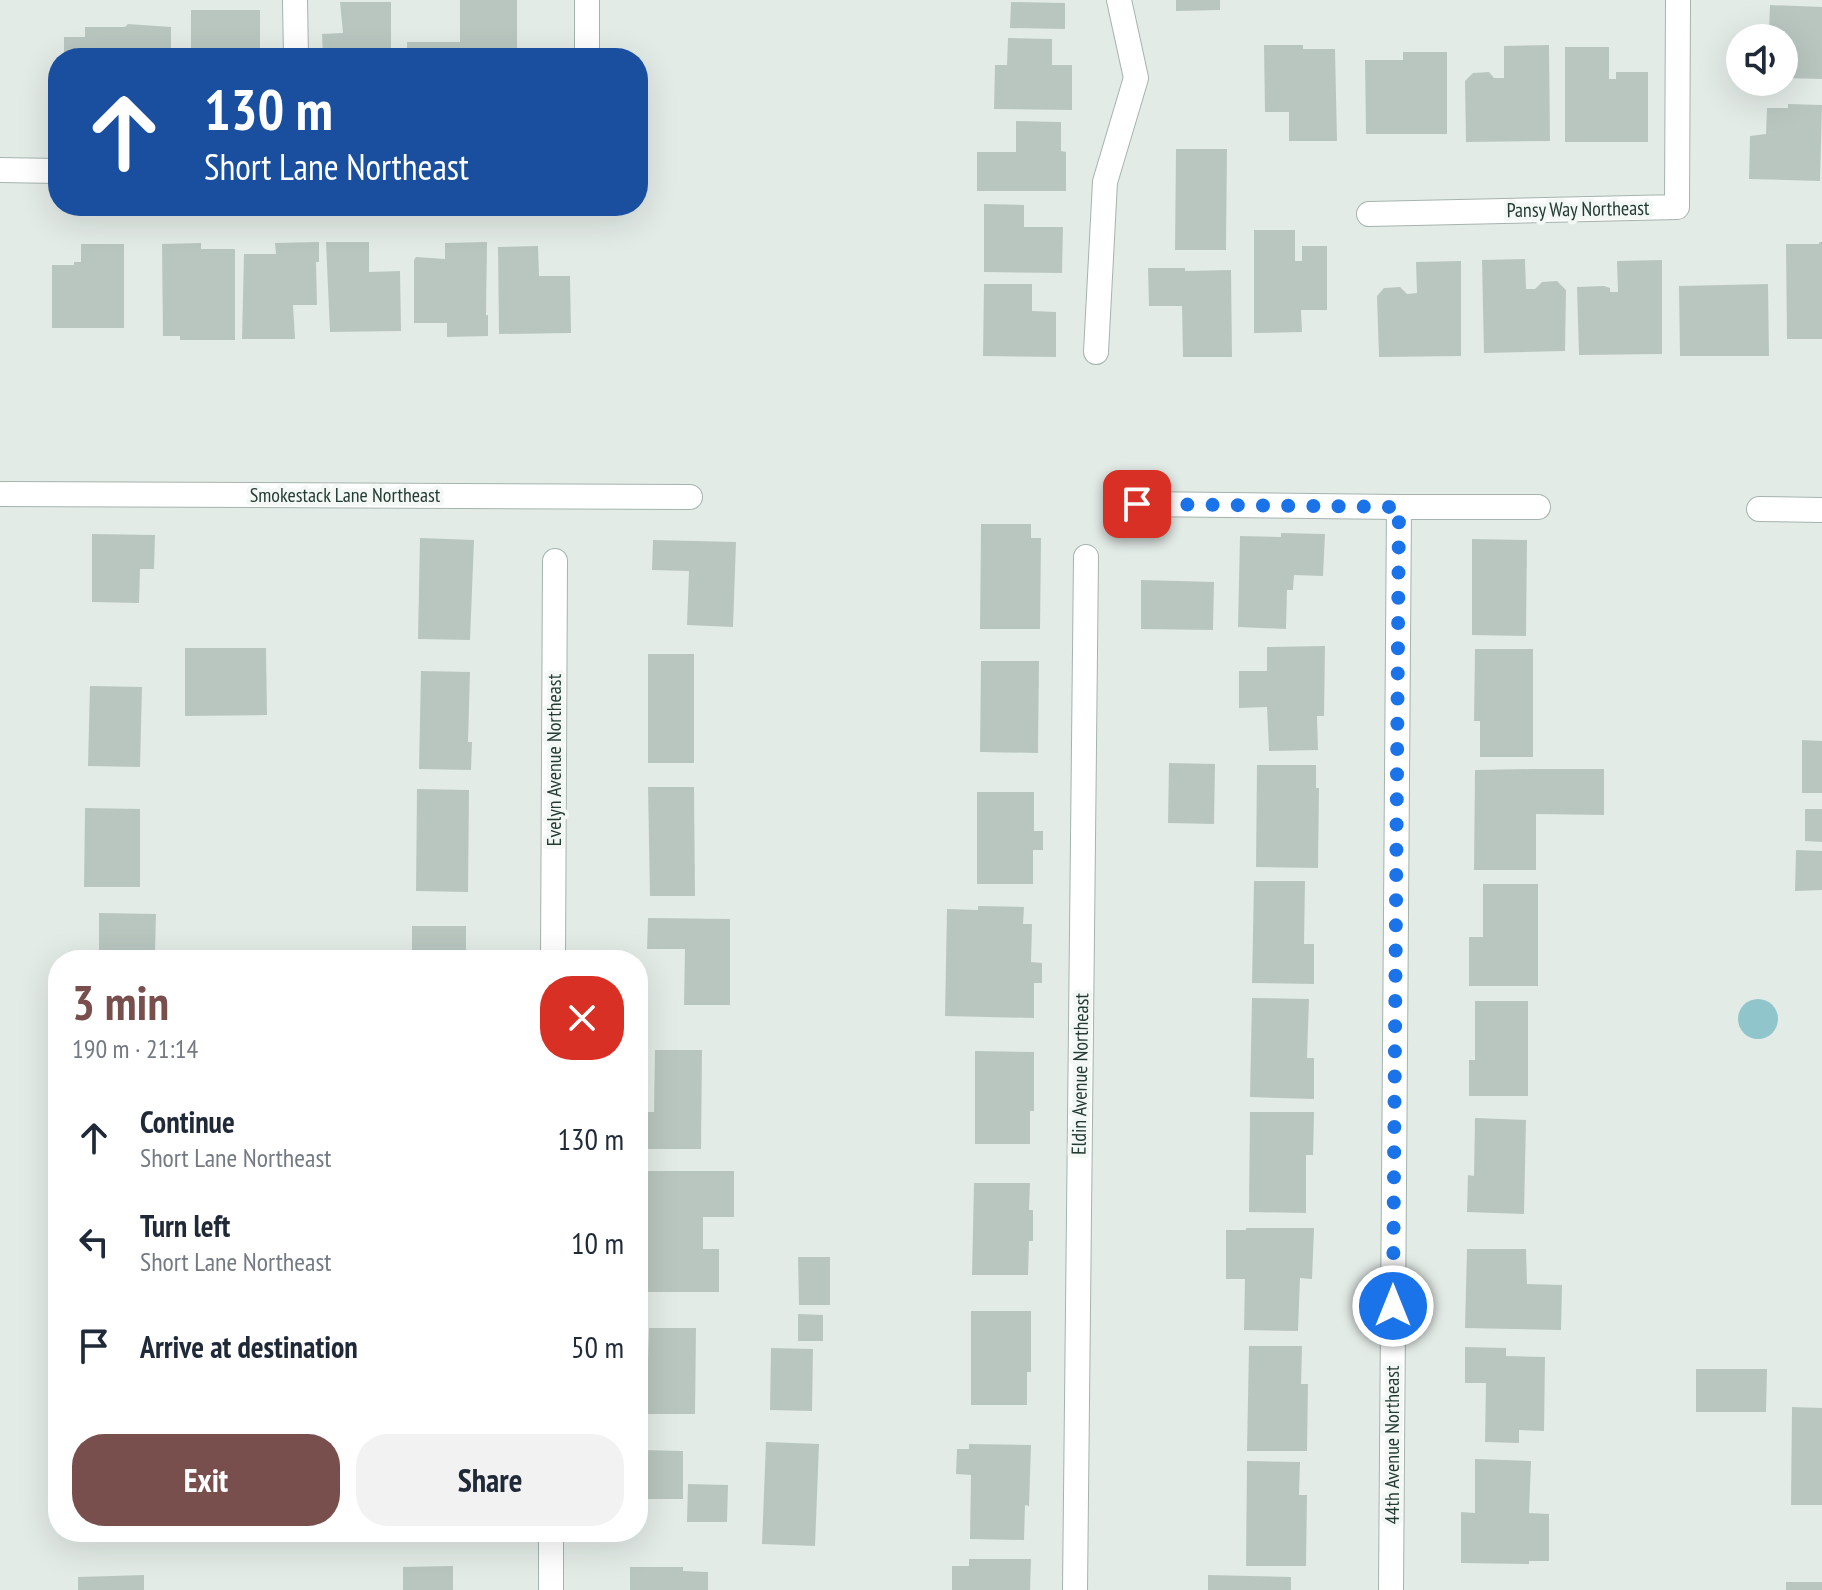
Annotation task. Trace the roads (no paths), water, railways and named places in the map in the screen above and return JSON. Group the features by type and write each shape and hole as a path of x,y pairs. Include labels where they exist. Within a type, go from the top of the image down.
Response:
{"street":[{"path":"295,0 296,48"},
{"path":"587,0 587,48"},
{"path":"1096,352 1105,182 1136,78 1119,0"},
{"name":"Pansy Way Northeast","path":"1369,214 1677,207 1678,0"},
{"path":"0,170 48,171"},
{"name":"Smokestack Lane Northeast","path":"0,494 690,497"},
{"path":"1137,504 1538,507"},
{"name":"44th Avenue Northeast","path":"1391,1590 1399,507"},
{"path":"1759,509 1822,510"},
{"name":"Eldin Avenue Northeast","path":"1075,1590 1086,557"},
{"name":"Evelyn Avenue Northeast","path":"553,950 555,561"},
{"path":"551,1542 551,1590"}],"water":[{"path":"1758,999 1772,1005 1778,1019 1772,1033 1758,1039 1744,1033 1738,1019 1744,1005"}]}
